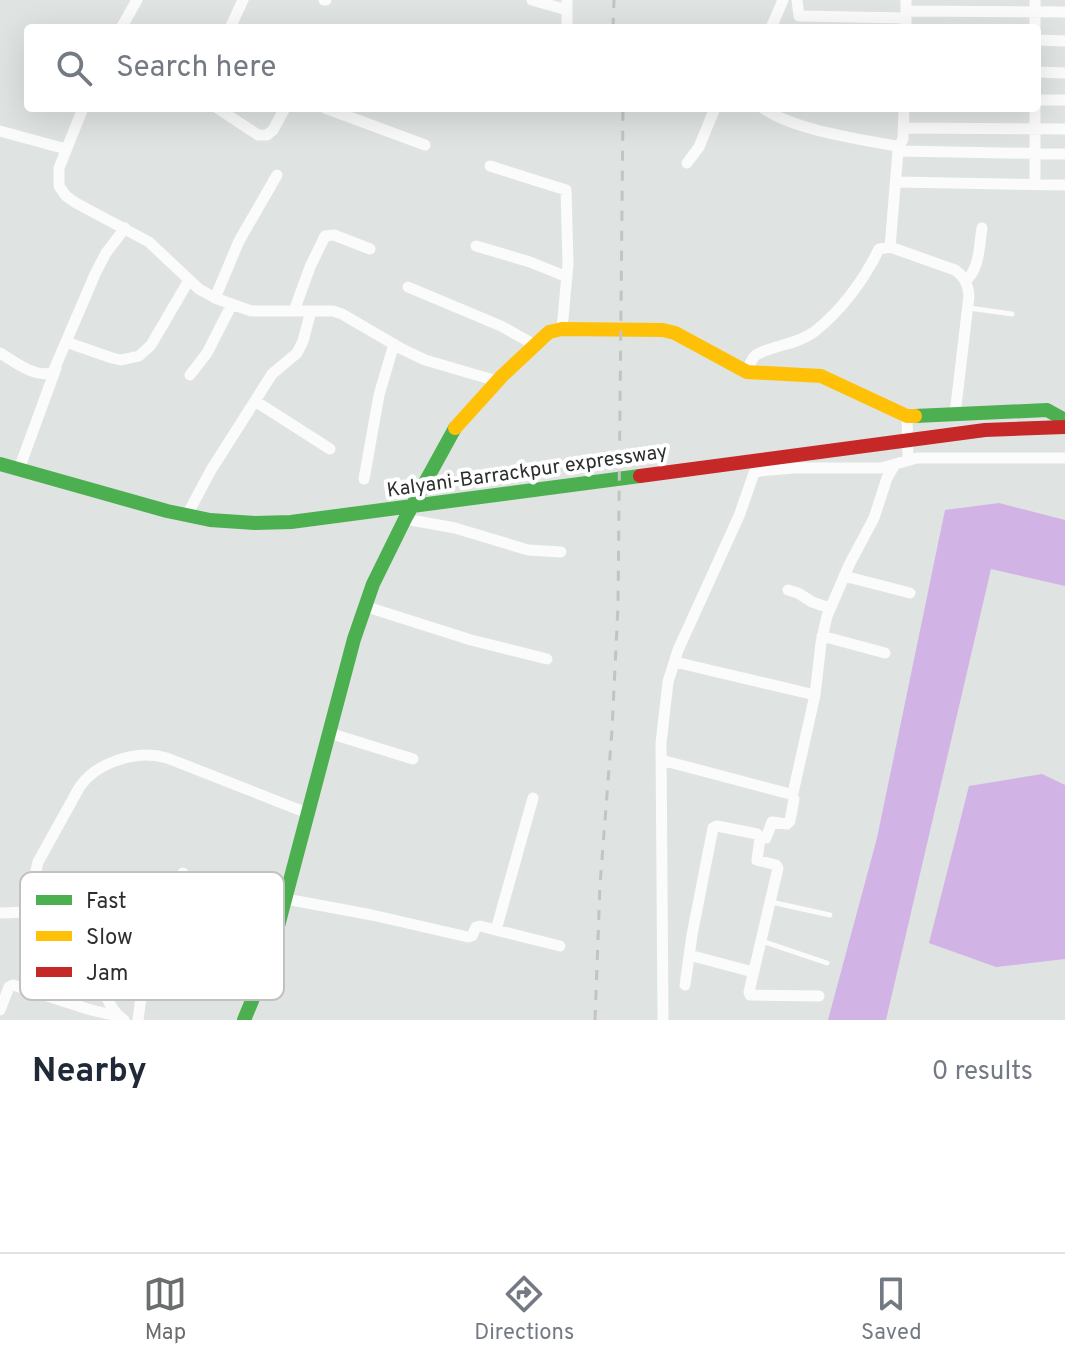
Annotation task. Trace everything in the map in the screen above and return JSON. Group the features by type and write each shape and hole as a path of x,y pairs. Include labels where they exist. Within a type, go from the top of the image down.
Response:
{"main road":[{"path":"284,906 364,606 405,519 453,430 497,381 549,332 562,329 663,330 675,333 747,372 821,376 907,416 1047,410 1065,420"},
{"name":"Kalyani-Barrackpur expressway","path":"0,464 210,520 291,522 985,430 1065,427"},
{"path":"245,1020 253,1000"}],"street":[{"path":"123,24 137,0"},
{"path":"232,24 243,0"},
{"path":"532,0 567,5"},
{"path":"773,24 783,0"},
{"path":"797,0 799,16 906,14 1035,6 1065,12"},
{"path":"1041,40 1065,41"},
{"path":"1041,72 1065,73"},
{"path":"1041,100 1065,100"},
{"path":"81,112 59,168 58,180 62,192 76,203 149,242 199,289 251,311 333,311 348,316 425,360 497,381"},
{"path":"223,112 258,135 267,135 273,130 283,112"},
{"path":"336,112 425,145"},
{"path":"687,163 699,147 713,112"},
{"path":"770,112 825,132 896,146 898,150 1065,154"},
{"path":"890,247 904,112"},
{"path":"1035,112 1035,184"},
{"path":"904,128 1065,129"},
{"path":"0,131 66,149"},
{"path":"490,166 566,190 567,277 562,329"},
{"path":"215,298 239,241 277,175"},
{"path":"896,182 1065,185"},
{"path":"19,469 56,367 96,272 125,228"},
{"path":"965,281 975,268 982,228"},
{"path":"294,311 325,236 334,235 370,249"},
{"path":"476,246 567,277"},
{"path":"747,372 756,355 798,341 826,322 866,275 879,249 890,247 955,270 968,288 955,414"},
{"path":"66,342 121,360 139,356 151,345 189,280"},
{"path":"408,287 501,326 535,345"},
{"path":"190,375 207,353 232,304"},
{"path":"187,515 211,470 272,374 297,353 311,311"},
{"path":"364,479 379,395 394,344"},
{"path":"0,353 47,375 56,367"},
{"path":"255,401 330,449"},
{"path":"907,416 908,460"},
{"path":"663,1020 661,743 668,682 678,650 739,516 754,473 794,468 881,468 917,458 1065,458"},
{"path":"685,985 713,828 717,826 766,838 772,822 787,824 790,821 792,794 815,695 822,636 830,608 874,518 894,466"},
{"path":"405,519 455,528 528,550 561,552"},
{"path":"844,576 910,593"},
{"path":"788,590 830,608"},
{"path":"364,606 484,644 547,659"},
{"path":"822,636 885,653"},
{"path":"675,662 815,695"},
{"path":"329,733 413,759"},
{"path":"36,872 38,862 89,775 131,756 155,754 307,813"},
{"path":"661,760 792,794"},
{"path":"496,930 533,798"},
{"path":"760,838 757,860 778,868 750,995 819,996"},
{"path":"286,899 468,937 472,936 477,926 560,946"},
{"path":"689,955 753,972"},
{"path":"0,1010 9,987 20,986"},
{"path":"61,1000 121,1018"},
{"path":"107,1000 121,1018"},
{"path":"138,1020 141,1000"}],"lane":[{"path":"968,308 1012,314"},
{"path":"770,902 830,915"},
{"path":"761,941 827,963"}],"shaded area":[{"path":"999,503 1065,520 1065,586 991,569 886,1020 828,1020 877,838 945,510"},
{"path":"1042,774 1065,785 1065,959 996,967 929,943 969,786"}],"railway":[{"path":"613,24 614,0"},
{"path":"595,1020 600,885 618,606 623,112"}],"traffic: fast":[{"path":"915,416 1047,410 1065,420"},
{"path":"284,903 354,639 373,584 455,428"},
{"path":"0,464 167,511 210,520 255,523 291,522 640,476"},
{"path":"244,1020 252,1000"}],"traffic: slow":[{"path":"455,428 502,376 549,332 562,329 663,330 675,333 747,372 821,376 907,416 915,416"}],"traffic: jam":[{"path":"640,476 985,430 1065,427"}]}
